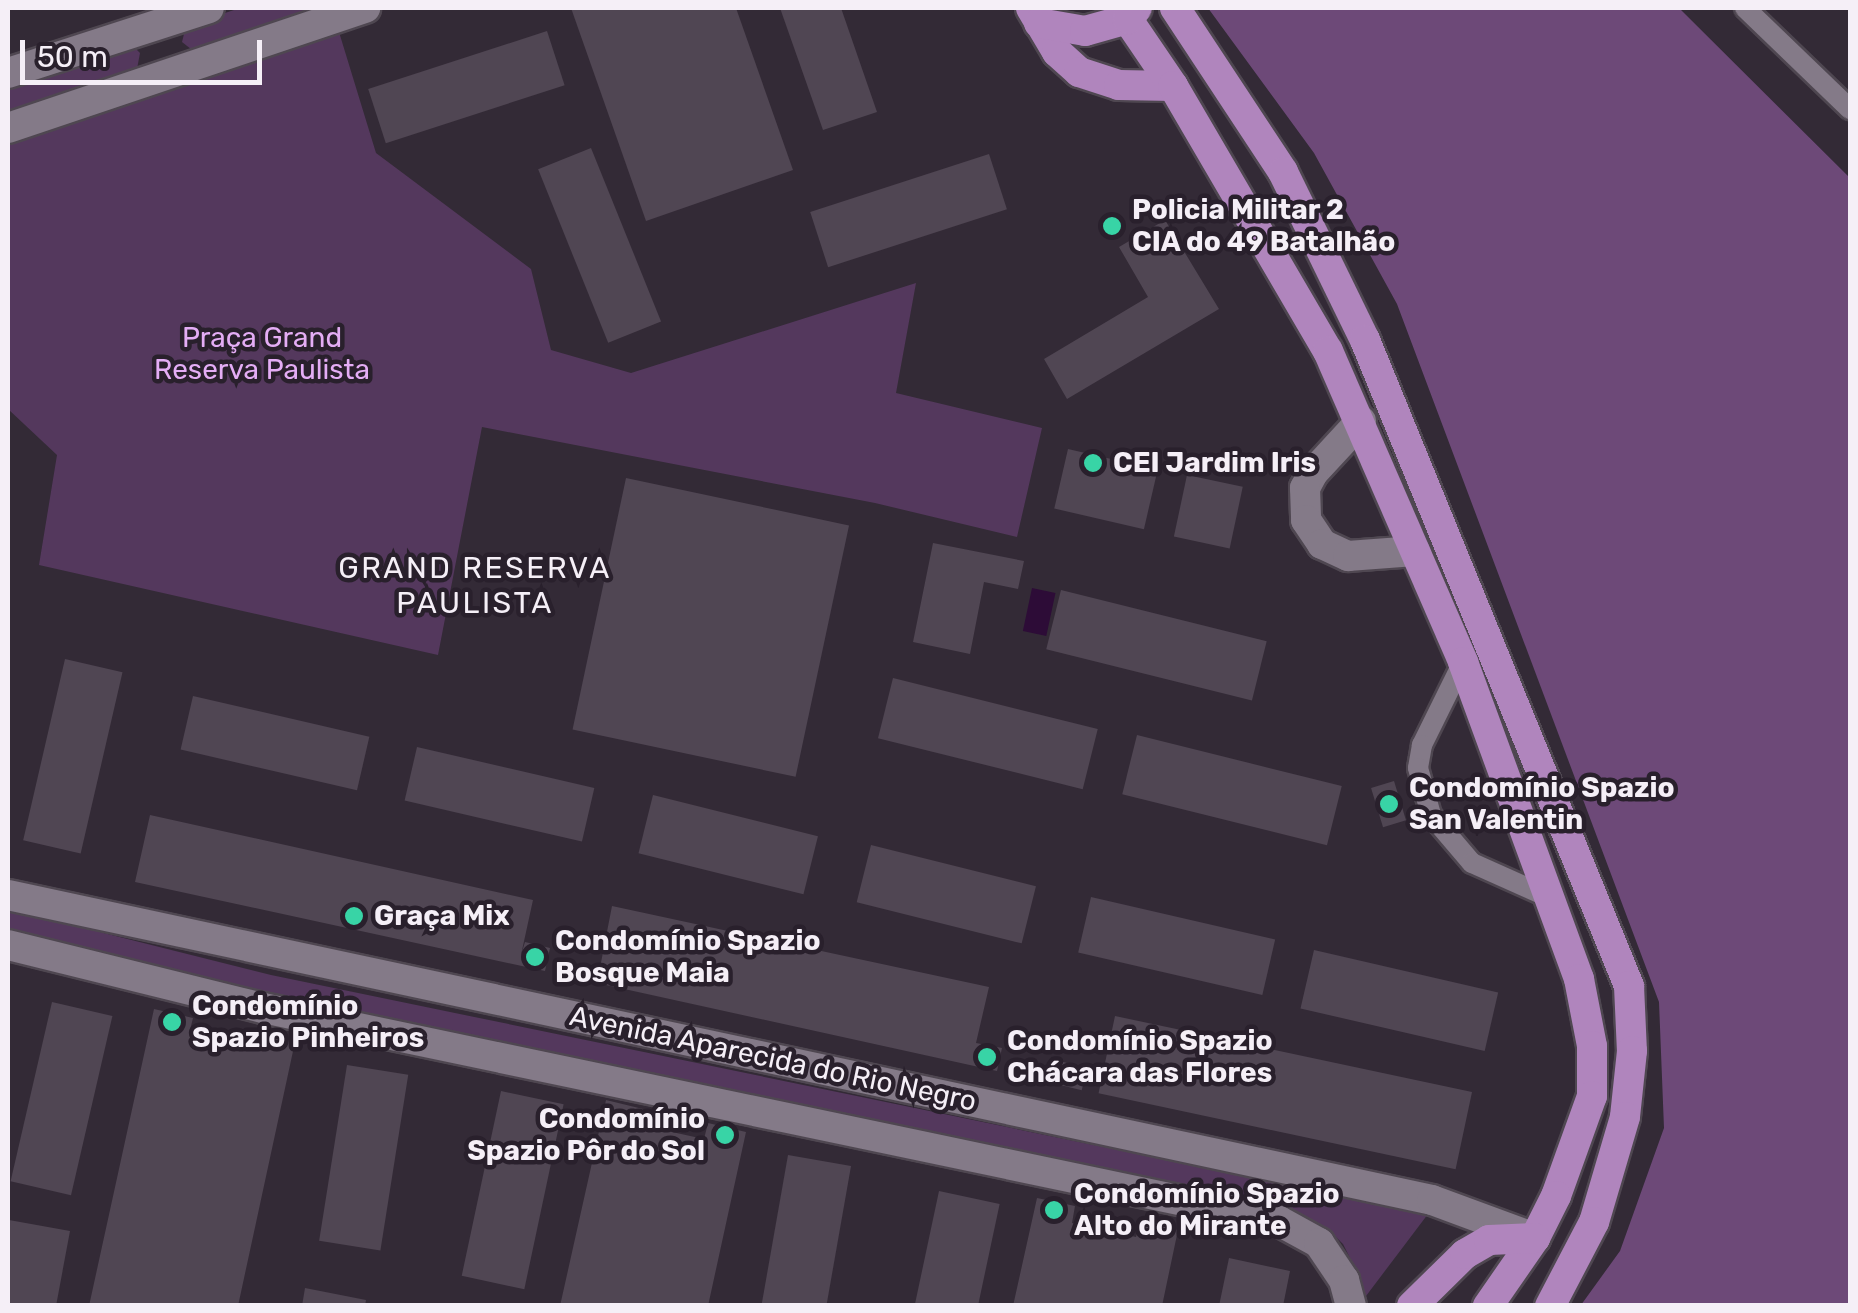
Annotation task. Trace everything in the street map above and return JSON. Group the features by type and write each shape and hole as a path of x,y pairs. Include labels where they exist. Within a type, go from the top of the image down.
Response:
{"main road":[{"path":"1175,8 1283,172 1365,340 1629,986 1632,1051 1626,1117 1594,1222 1557,1294"},
{"path":"1035,15 1085,31 1128,11 1267,240 1360,421 1463,662 1553,899 1579,979 1592,1046 1592,1096 1574,1156 1535,1238 1488,1306"},
{"path":"1035,15 1057,52 1080,72 1119,85 1173,86"},
{"path":"1535,1238 1553,1258 1557,1294"},
{"path":"1412,1306 1466,1254 1489,1240 1535,1238"}],"street":[{"path":"8,73 209,8"},
{"path":"8,128 365,8"},
{"path":"158,24 172,70"},
{"path":"1360,421 1312,474 1305,488 1306,520 1322,544 1348,556 1415,550"},
{"name":"Avenida Aparecida do Rio Negro","path":"8,894 1432,1200 1535,1238"},
{"name":"Avenida Aparecida do Rio Negro","path":"8,945 264,1008 1279,1221 1319,1243 1344,1280 1352,1306"}],"lane":[{"path":"1745,8 1850,109"},
{"path":"1463,662 1422,746 1418,768 1431,815 1472,863 1553,899"}],"green space":[{"path":"240,8 324,8 196,53 182,42 186,26"},
{"name":"Praça Grand Reserva Paulista","path":"339,32 376,153 531,269 551,350 631,373 916,283 896,393 1042,428 1017,537 875,503 482,427 438,655 39,565 57,455 8,409 8,143"},
{"path":"130,43 140,53 137,69 8,112 8,85"},
{"path":"8,909 271,975 1428,1214 1363,1300 1359,1276 1343,1244 1330,1231 1303,1216 265,1001 8,937"}],"shaded area":[{"path":"1208,8 1679,8 1850,178 1850,1305 1581,1305 1620,1251 1664,1128 1659,1002 1397,304 1314,153"},
{"path":"1032,588 1055,593 1046,636 1023,631"}],"building":[{"path":"571,8 736,8 793,170 646,221"},
{"path":"780,8 841,8 877,112 823,130"},
{"path":"547,31 565,85 386,143 368,89"},
{"path":"591,148 661,321 608,343 538,169"},
{"path":"989,154 1007,209 828,267 810,212"},
{"path":"1165,220 1219,309 1067,399 1044,359 1148,297 1119,247"},
{"path":"1068,449 1158,470 1144,529 1054,508"},
{"path":"1187,475 1243,487 1230,548 1174,537"},
{"path":"626,478 849,525 796,777 573,729"},
{"path":"933,543 1024,561 1018,589 984,582 970,654 913,642"},
{"path":"1061,590 1267,641 1252,700 1046,649"},
{"path":"65,659 122,672 81,854 23,840"},
{"path":"893,678 1098,729 1083,789 878,738"},
{"path":"193,696 369,737 357,790 181,750"},
{"path":"1137,735 1342,786 1327,845 1122,794"},
{"path":"417,747 594,788 582,842 405,801"},
{"name":"Condomínio Spazio San Valentin","path":"1394,781 1406,820 1383,827 1371,788"},
{"path":"653,795 818,836 803,894 638,853"},
{"path":"150,815 533,900 521,955 525,942 550,948 545,971 135,882"},
{"path":"871,845 1036,886 1022,943 857,902"},
{"path":"1091,897 1275,940 1262,995 1078,953"},
{"path":"612,906 989,987 976,1043 1002,1048 997,1071 597,983"},
{"path":"1314,950 1498,993 1485,1051 1301,1008"},
{"path":"52,1002 112,1016 71,1195 11,1181"},
{"path":"154,1009 193,1018 189,1034 253,1048 257,1032 295,1042 238,1306 89,1306"},
{"path":"1115,1016 1472,1092 1456,1169 1099,1093"},
{"path":"1063,1062 1087,1068 1082,1090 1057,1084"},
{"path":"347,1065 408,1075 380,1251 319,1241"},
{"path":"501,1091 564,1104 524,1289 462,1276"},
{"path":"606,1100 643,1109 640,1125 704,1139 708,1123 746,1132 708,1306 560,1306"},
{"path":"788,1155 851,1166 826,1306 761,1306"},
{"path":"939,1191 1000,1204 978,1306 915,1305"},
{"path":"1037,1198 1075,1206 1072,1223 1136,1237 1140,1221 1178,1230 1162,1306 1013,1306"},
{"path":"9,1220 70,1231 56,1306 8,1306"},
{"path":"1229,1258 1290,1271 1283,1306 1219,1306"},
{"path":"305,1288 366,1300 365,1306 302,1306"}],"place":[{"name":"Policia Militar 2 CIA do 49 Batalhão","path":"1112,226"},
{"name":"CEI Jardim Iris","path":"1093,463"},
{"name":"Condomínio Spazio San Valentin","path":"1389,804"},
{"name":"Graça Mix","path":"354,916"},
{"name":"Condomínio Spazio Bosque Maia","path":"535,957"},
{"name":"Condomínio Spazio Pinheiros","path":"172,1022"},
{"name":"Condomínio Spazio Chácara das Flores","path":"987,1057"},
{"name":"Condomínio Spazio Pôr do Sol","path":"725,1135"},
{"name":"Condomínio Spazio Alto do Mirante","path":"1054,1210"}],"district":[{"name":"GRAND RESERVA PAULISTA","path":"475,585"}]}
